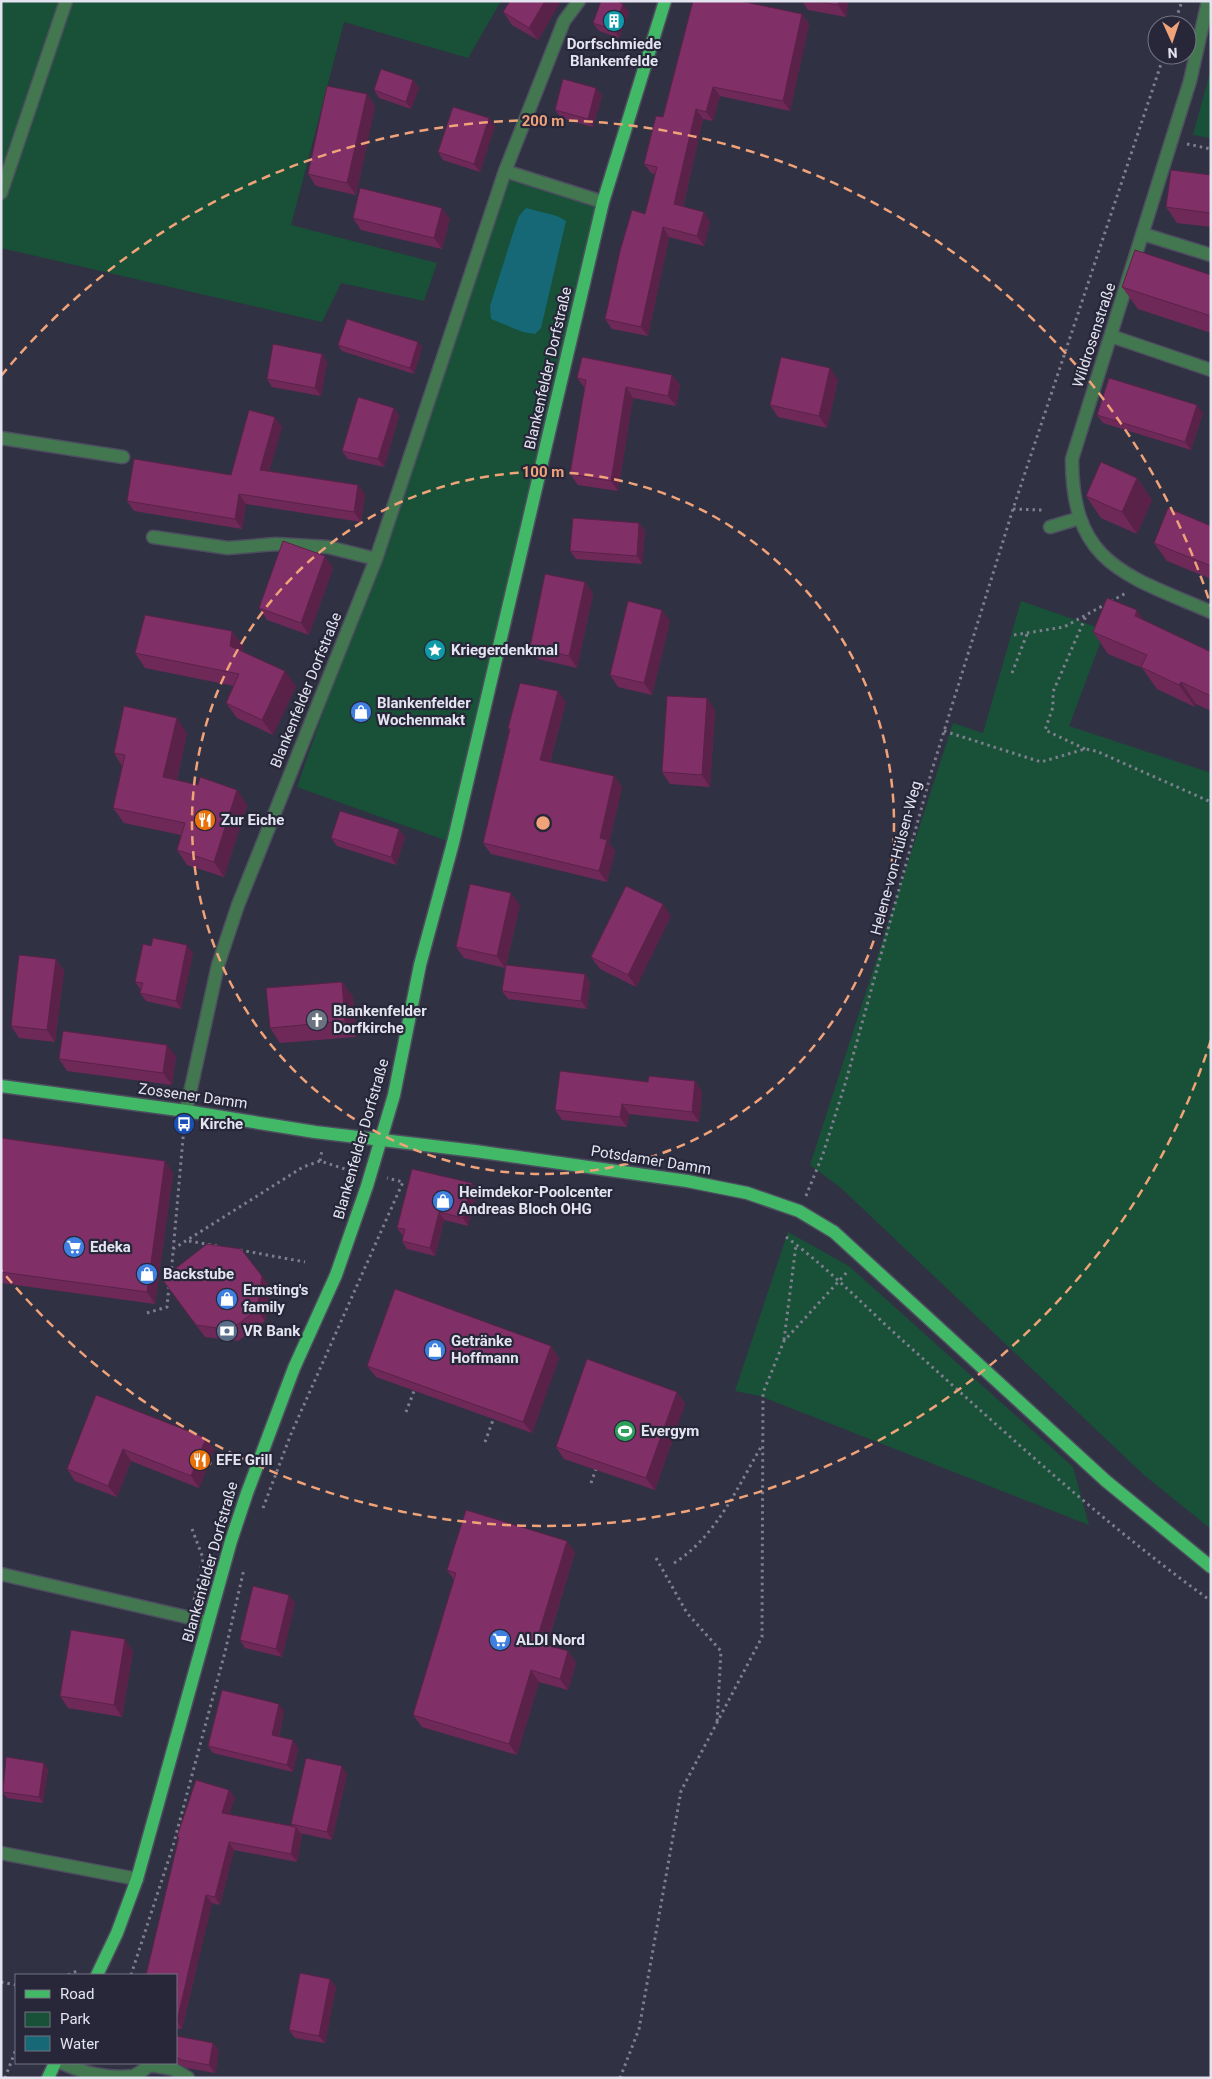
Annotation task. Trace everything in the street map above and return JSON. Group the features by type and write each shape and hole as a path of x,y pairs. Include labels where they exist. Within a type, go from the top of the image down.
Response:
{"main road":[{"name":"Blankenfelder Dorfstraße","path":"97,1974 117,1933 137,1879 208,1622 246,1493 294,1368 336,1274 370,1175 394,1095 420,965 453,843 603,202 665,1"},
{"name":"Zossener Damm","path":"1,1086 380,1140"},
{"name":"Potsdamer Damm","path":"380,1140 476,1151 687,1181 747,1193 799,1211 834,1232 1106,1481 1211,1567"},
{"path":"48,2078 55,2064"}],"street":[{"path":"1,194 66,1"},
{"name":"Blankenfelder Dorfstraße","path":"186,1111 218,965 238,905 376,559 505,171 564,21 578,1"},
{"name":"Wildrosenstraße","path":"1208,1 1190,81 1172,142 1072,459 1072,488 1080,518 1089,541 1116,568 1144,583 1211,612"},
{"path":"505,171 603,202"},
{"path":"1143,234 1211,255"},
{"path":"1111,336 1211,370"},
{"path":"1,438 124,457"},
{"path":"1050,527 1080,518"},
{"path":"153,537 228,548 276,544 328,546 376,559"},
{"path":"1,1574 208,1622"},
{"path":"1,1853 137,1879"},
{"path":"64,2064 81,2072 112,2078 134,2076 150,2065 173,2069 188,2078"}],"path":[{"path":"1177,15 1182,1"},
{"name":"Helene-von-Hülsen-Weg","path":"799,1211 823,1154 846,1081 944,731 1013,510 1161,65"},
{"path":"1172,142 1211,148"},
{"path":"1014,635 1064,626 1086,616 1144,583"},
{"path":"1086,616 1054,692 1053,707 1045,730 1211,802"},
{"path":"1012,674 1027,633"},
{"path":"944,731 1041,762 1086,749"},
{"path":"147,1313 167,1307 186,1111"},
{"path":"173,1249 303,1167 320,1161 337,1168 370,1175"},
{"path":"262,1511 291,1434 403,1182"},
{"path":"786,1237 841,1280 888,1328 1094,1512 1211,1602"},
{"path":"188,1240 227,1248"},
{"path":"620,2078 639,2029 681,1791 717,1727 762,1637 763,1393 784,1341 796,1244"},
{"path":"237,1250 305,1262"},
{"path":"784,1341 841,1280 859,1254"},
{"path":"406,1412 414,1391"},
{"path":"485,1442 493,1420"},
{"path":"674,1563 686,1555 710,1532 763,1445"},
{"path":"209,1463 218,1466"},
{"path":"591,1483 596,1469"},
{"path":"656,1558 687,1613 722,1651 717,1727"},
{"path":"130,1974 173,1846 225,1652 245,1566"},
{"path":"1,1982 15,1984"},
{"path":"5,2078 15,2052"}],"green space":[{"path":"1,1 501,1 468,58 344,22 291,225 437,263 424,301 341,283 322,322 1,248"},
{"path":"1211,69 1211,138 1193,135"},
{"path":"505,171 603,202 453,843 297,787 376,559"},
{"path":"1021,601 1105,630 1069,726 1211,773 1211,1529 1144,1475 841,1188 810,1165 953,723 983,733"},
{"path":"788,1232 849,1266 1073,1467 1089,1525 760,1396 735,1391"}],"water":[{"path":"526,208 557,216 566,221 541,328 535,334 523,332 491,319 490,306 519,216"}],"building":[{"path":"510,1 545,1 529,28 503,12"},
{"path":"601,1 617,1 623,4 614,30 593,23"},
{"path":"693,1 740,1 802,14 783,101 713,87 706,112 696,109 674,204 704,212 697,236 663,227 641,327 605,319 620,251 632,210 645,214 657,167 644,164 656,116 663,117"},
{"path":"816,1 838,1 838,5"},
{"path":"381,69 413,80 406,102 374,90"},
{"path":"563,79 596,88 588,119 555,110"},
{"path":"327,86 367,94 347,183 308,174"},
{"path":"453,107 489,118 474,164 438,152"},
{"path":"1171,170 1211,175 1210,213 1166,207"},
{"path":"360,188 442,208 434,238 353,218"},
{"path":"1135,250 1211,275 1211,316 1122,287"},
{"path":"347,319 418,342 410,368 338,345"},
{"path":"273,344 322,354 315,388 267,379"},
{"path":"582,357 672,375 668,396 626,387 611,481 570,474 586,380 577,378"},
{"path":"781,357 830,368 819,416 770,405"},
{"path":"1109,378 1197,405 1185,442 1097,415"},
{"path":"358,397 394,408 378,459 342,451"},
{"path":"249,410 275,417 260,470 358,485 354,512 239,494 235,519 127,501 134,459 231,475"},
{"path":"1101,462 1137,478 1122,512 1086,496"},
{"path":"1168,508 1211,526 1211,566 1154,543"},
{"path":"573,518 639,523 637,556 570,551"},
{"path":"283,541 325,556 301,623 259,608"},
{"path":"545,574 585,582 569,656 530,647"},
{"path":"1107,598 1137,610 1135,616 1211,652 1211,696 1181,682 1179,685 1141,667 1147,655 1093,632"},
{"path":"628,601 662,610 644,683 610,675"},
{"path":"145,615 232,631 230,646 285,671 262,720 226,703 239,674 135,653"},
{"path":"520,683 558,691 540,760 614,776 600,838 607,840 599,871 483,843 510,729 508,728"},
{"path":"667,696 707,698 702,775 662,772"},
{"path":"124,706 177,718 163,777 198,785 200,777 237,790 214,862 177,850 185,823 113,808 125,755 114,753"},
{"path":"340,811 399,829 391,857 331,838"},
{"path":"470,884 511,893 497,956 456,947"},
{"path":"626,886 663,904 628,975 591,957"},
{"path":"153,938 187,945 176,1001 140,993 143,983 135,982 143,944 151,946"},
{"path":"19,955 56,959 47,1030 11,1026"},
{"path":"506,965 585,974 581,1001 502,991"},
{"path":"342,982 345,1021 270,1028 266,988"},
{"path":"63,1031 167,1045 163,1073 59,1059"},
{"path":"560,1071 648,1082 649,1076 695,1081 692,1112 622,1104 620,1117 555,1110"},
{"path":"1,1138 165,1161 147,1292 1,1272"},
{"path":"412,1169 472,1183 463,1218 439,1212 430,1248 402,1241 405,1229 397,1228"},
{"name":"Ernsting's family","path":"207,1244 241,1249 262,1276 257,1310 230,1330 196,1325 162,1279"},
{"path":"395,1289 551,1346 523,1422 367,1366"},
{"path":"587,1359 677,1392 646,1478 556,1447"},
{"path":"96,1395 206,1438 191,1476 123,1449 108,1486 67,1469"},
{"path":"466,1510 567,1541 536,1642 568,1651 560,1679 531,1670 509,1744 413,1715 456,1573 447,1570"},
{"path":"253,1586 289,1595 276,1649 240,1640"},
{"path":"71,1630 125,1639 114,1705 60,1696"},
{"path":"222,1690 279,1704 272,1735 293,1740 287,1765 208,1746"},
{"path":"6,1757 44,1763 39,1797 3,1792"},
{"path":"306,1758 342,1766 327,1832 291,1824"},
{"path":"196,1780 229,1790 222,1813 296,1827 291,1854 229,1842 215,1897 206,1895 178,2017 178,1974 146,1974 179,1837 177,1837"},
{"path":"300,1973 330,1979 319,2036 289,2030"},
{"path":"178,2036 213,2043 209,2065 178,2058"}],"place":[{"name":"Dorfschmiede Blankenfelde","path":"614,21"},
{"name":"Kriegerdenkmal","path":"435,650"},
{"name":"Blankenfelder Wochenmakt","path":"361,712"},
{"name":"Zur Eiche","path":"205,820"},
{"name":"Blankenfelder Dorfkirche","path":"317,1020"},
{"name":"Kirche","path":"184,1124"},
{"name":"Heimdekor-Poolcenter Andreas Bloch OHG","path":"443,1201"},
{"name":"Edeka","path":"74,1247"},
{"name":"Backstube","path":"147,1274"},
{"name":"Ernsting's family","path":"227,1299"},
{"name":"VR Bank","path":"227,1331"},
{"name":"Getränke Hoffmann","path":"435,1350"},
{"name":"Evergym","path":"625,1431"},
{"name":"EFE Grill","path":"200,1460"},
{"name":"ALDI Nord","path":"500,1640"}]}
